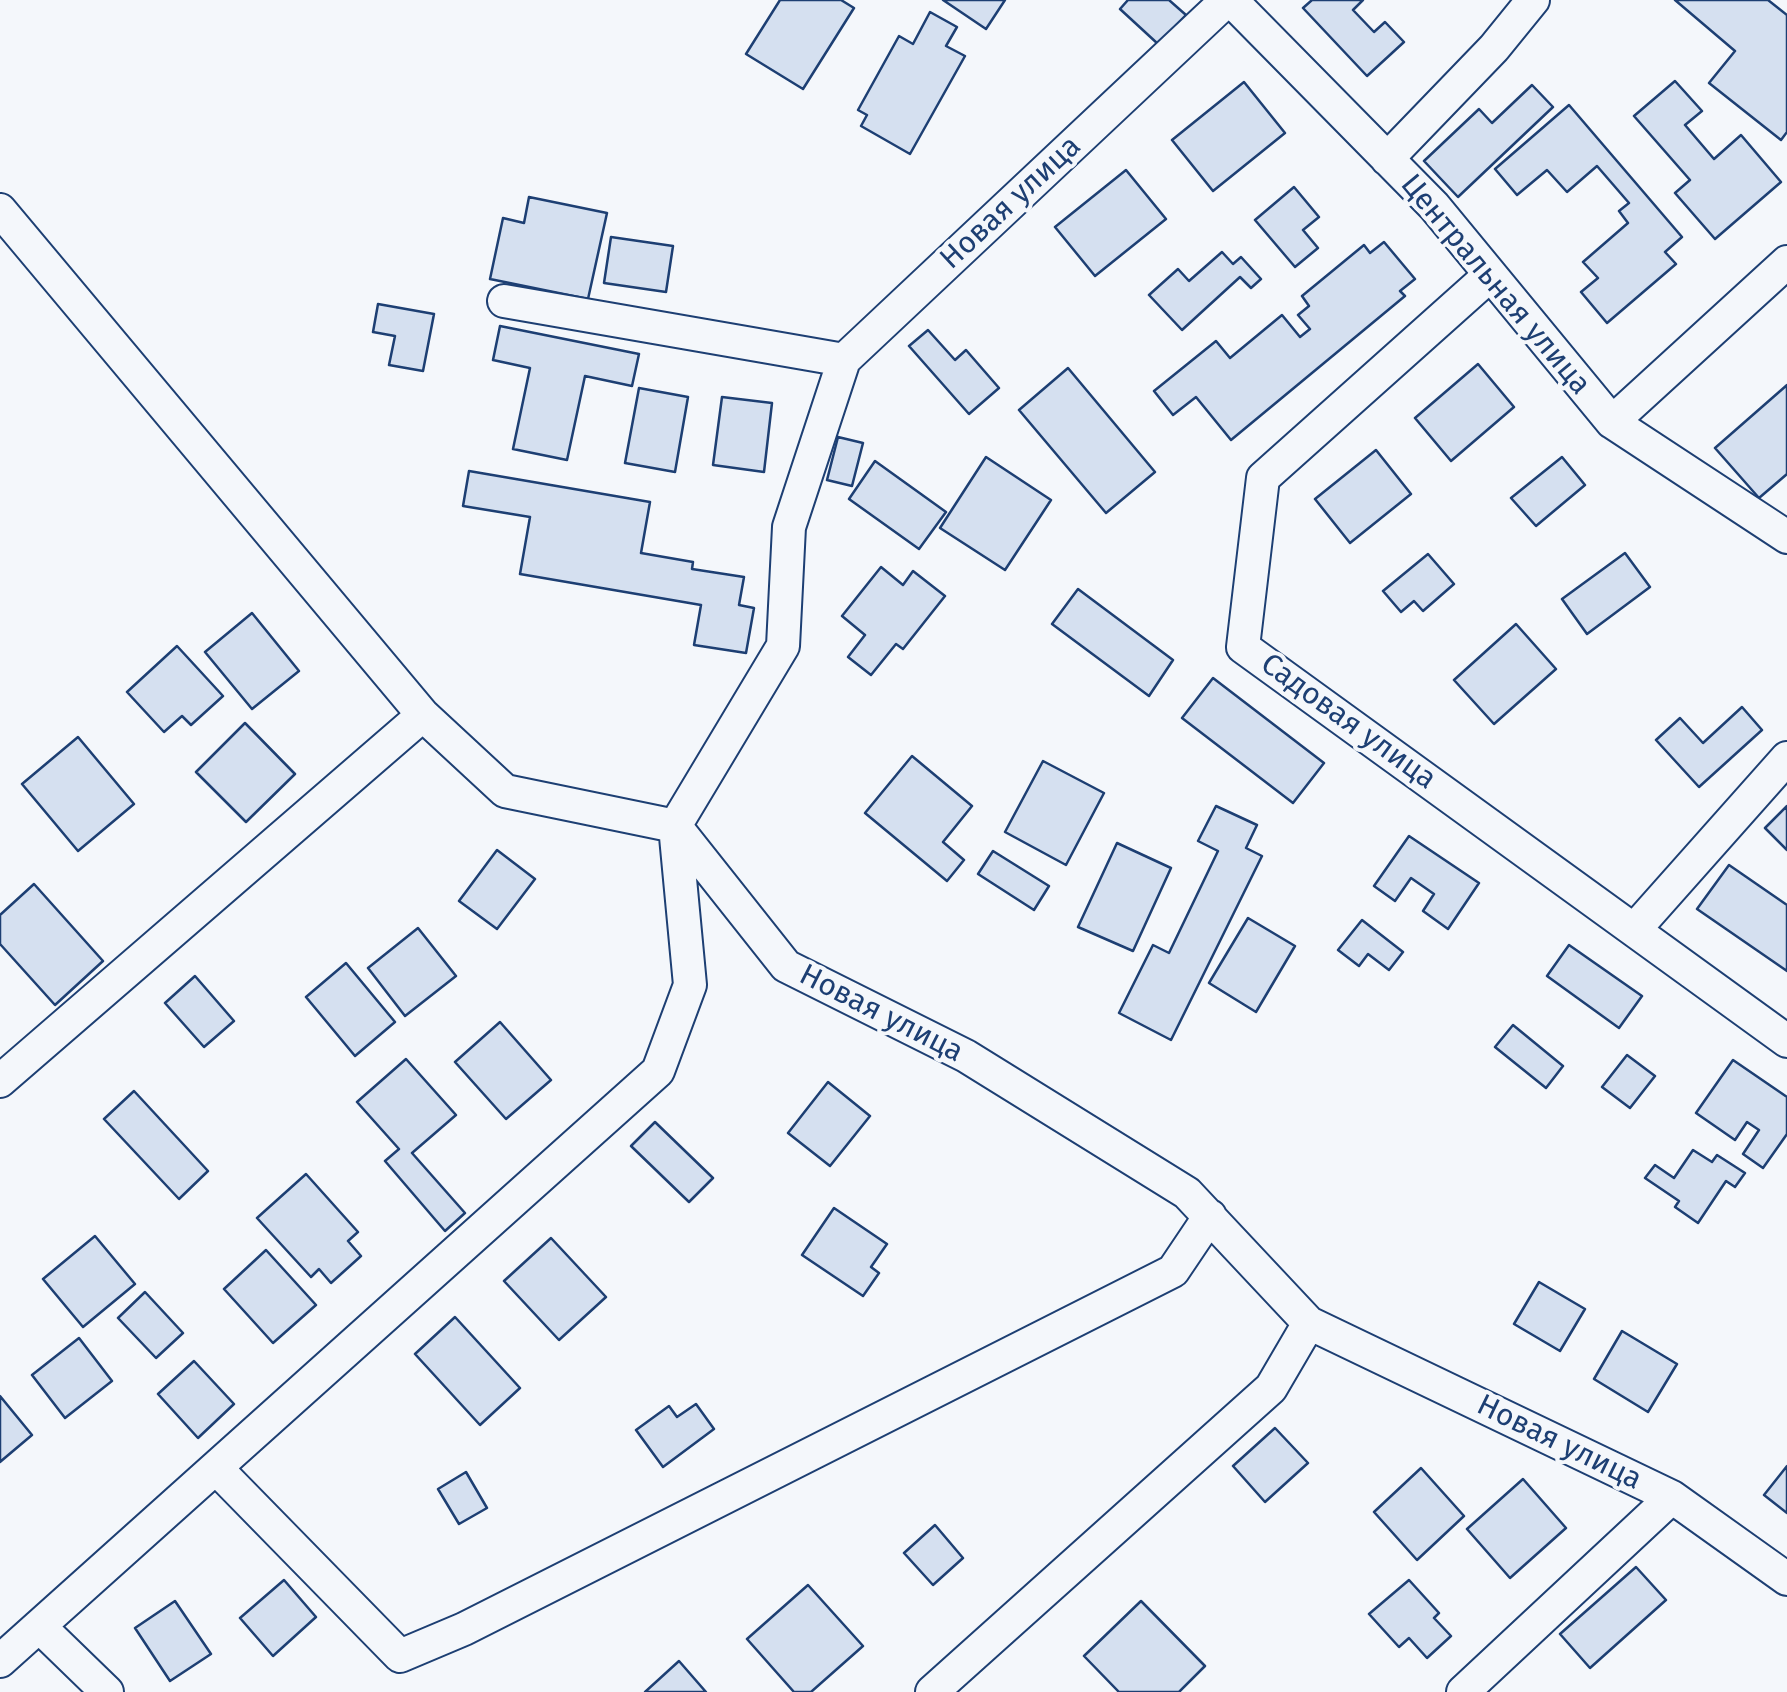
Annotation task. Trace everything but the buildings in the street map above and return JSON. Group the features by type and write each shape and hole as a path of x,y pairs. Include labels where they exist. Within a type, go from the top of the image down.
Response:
{"street":[{"name":"Центральная улица","path":"1229,0 1434,206 1612,422 1787,537"},
{"name":"Новая улица","path":"1229,0 844,360 789,527 783,646 675,826 786,966 966,1056 1187,1193 1309,1323 1672,1497 1787,1578"},
{"path":"1387,159 1494,48 1533,0"},
{"path":"0,210 423,715 505,790 675,826 690,985 658,1071 0,1662"},
{"path":"1612,422 1787,262"},
{"name":"Садовая улица","path":"1490,276 1263,478 1242,647 1787,1041"},
{"path":"504,301 844,360"},
{"path":"0,1081 423,715"},
{"path":"1634,930 1787,758"},
{"path":"216,1468 400,1656 482,1620 1172,1271 1210,1216"},
{"path":"932,1692 1271,1388 1309,1323"},
{"path":"1463,1692 1672,1497"},
{"path":"40,1626 108,1692"}]}
